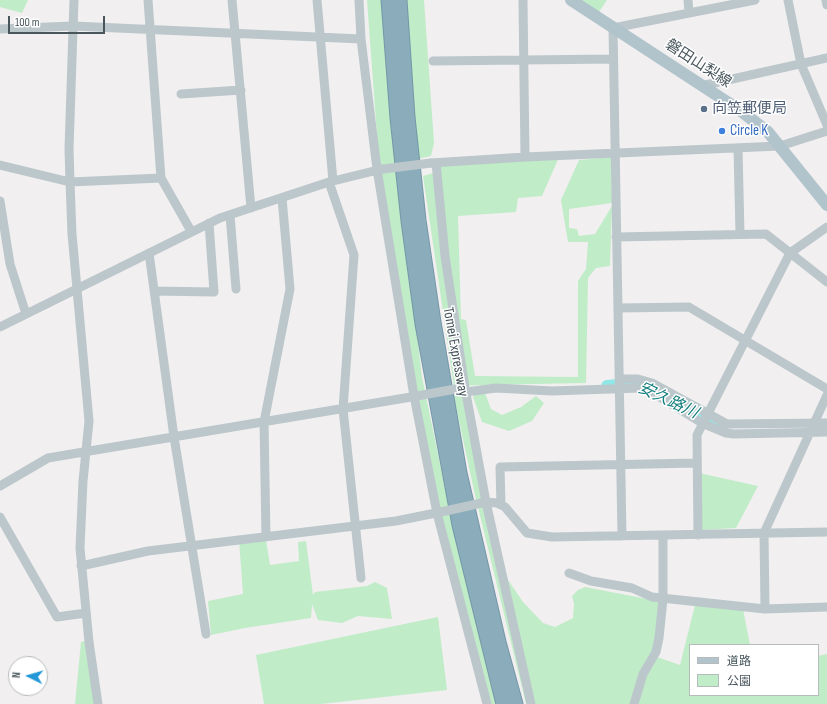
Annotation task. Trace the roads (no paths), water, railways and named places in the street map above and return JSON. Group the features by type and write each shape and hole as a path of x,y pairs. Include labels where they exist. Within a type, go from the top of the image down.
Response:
{"highway":[{"name":"Tomei Expressway","path":"388,0 405,197 422,324 459,525 503,704"},
{"name":"Tomei Expressway","path":"400,0 408,117 419,220 434,322 460,474 499,642 516,704"}],"main road":[{"name":"磐田山梨線","path":"571,0 701,86 742,111 768,132 827,205"}],"street":[{"path":"74,0 69,149 70,182 72,234 89,421 83,489 81,566 98,704"},
{"path":"148,0 161,178 191,231"},
{"path":"232,0 251,208"},
{"path":"317,0 331,181 354,255 343,409 361,578"},
{"path":"359,0 361,39 416,396 439,513 487,704"},
{"path":"523,0 525,157"},
{"path":"688,0 690,12"},
{"path":"622,536 614,153 613,28 755,0"},
{"path":"788,0 802,64 827,124"},
{"path":"826,0 827,5"},
{"path":"0,29 74,26 361,39"},
{"path":"433,61 613,58"},
{"path":"701,86 827,58"},
{"path":"181,94 241,90"},
{"path":"0,327 209,223 331,181 380,169 434,163 525,157 780,146 827,131"},
{"path":"738,148 740,234"},
{"path":"434,163 445,256 464,389 486,502 531,704"},
{"path":"0,165 70,182 161,178"},
{"path":"266,537 264,422 290,289 282,198"},
{"path":"0,201 10,264 26,314"},
{"path":"230,215 236,289"},
{"path":"154,291 214,292 209,223"},
{"path":"698,535 697,435 702,423 790,253 827,227"},
{"path":"616,237 766,234 827,282"},
{"path":"149,253 174,437 206,634"},
{"path":"618,308 689,308 827,389"},
{"path":"0,486 48,458 464,389 496,388 552,391 620,383 638,379 652,383 719,421 734,426 811,428 827,432"},
{"path":"620,383 648,390 702,423 719,431 734,434 811,428 827,423"},
{"path":"765,609 764,534 827,395"},
{"path":"501,505 500,467 697,463"},
{"path":"81,566 148,551 396,521 486,502 501,505 527,533 558,537 827,532"},
{"path":"0,517 57,617 86,613"},
{"path":"634,704 643,674 656,652 663,599 663,535"},
{"path":"569,573 591,581 632,588 652,597 663,599 765,609 827,607"}],"waterway":[{"name":"安久路川","path":"607,386 639,383 652,388"},
{"name":"安久路川","path":"671,399 714,424"}],"place":[{"name":"向笠郵便局","path":"704,109"},
{"name":"Circle K","path":"722,131"}]}
